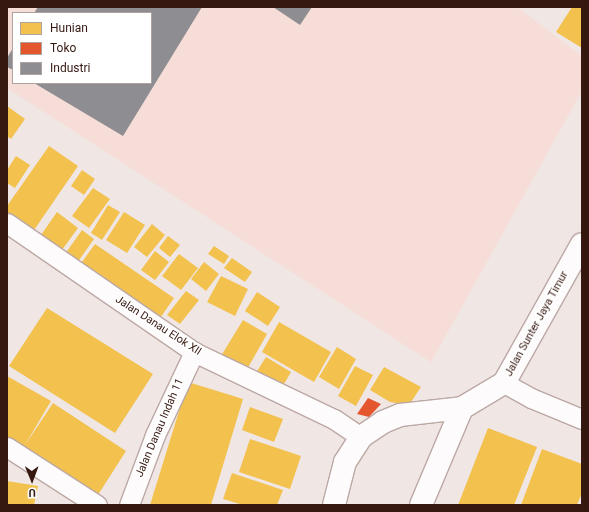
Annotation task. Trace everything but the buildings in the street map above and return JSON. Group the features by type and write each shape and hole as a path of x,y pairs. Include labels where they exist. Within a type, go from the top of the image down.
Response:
{"street":[{"name":"Jalan Danau Elok XII","path":"7,223 194,352 334,419 361,437"},
{"name":"Jalan Sunter Jaya Timur","path":"462,408 504,383 582,244"},
{"name":"Jalan Danau Indah 11","path":"129,505 155,435 194,352"},
{"path":"504,383 531,398 582,419"},
{"path":"334,505 345,462 361,437 384,422 400,415 462,408 421,505"},
{"path":"7,447 97,505"}],"shaded area":[{"path":"7,7 517,7 582,56 582,91 431,362 7,88"}]}
